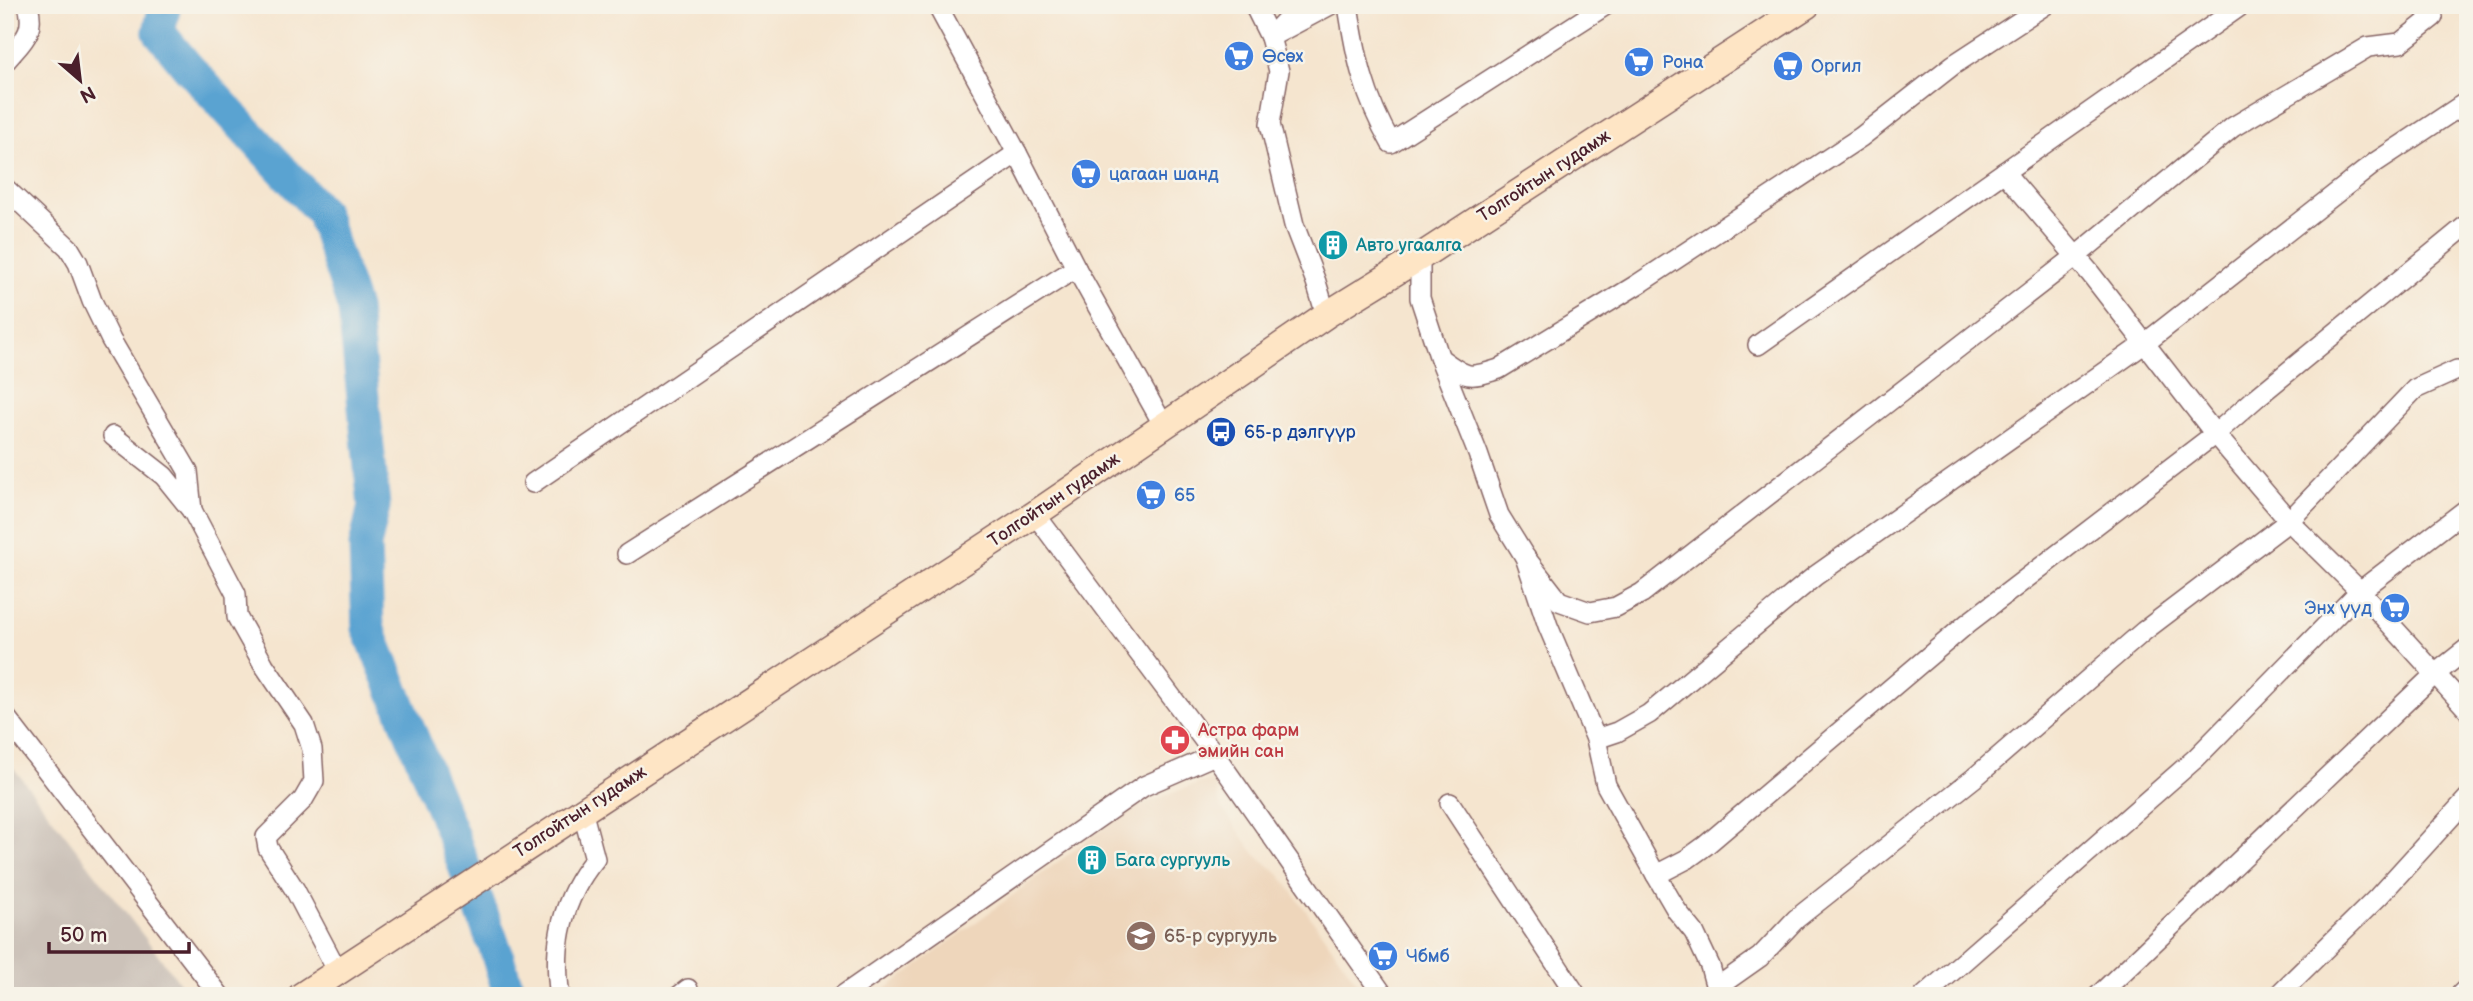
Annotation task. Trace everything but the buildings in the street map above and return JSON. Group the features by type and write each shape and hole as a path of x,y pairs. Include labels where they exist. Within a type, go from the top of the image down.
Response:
{"main road":[{"name":"Толгойтын гудамж","path":"301,996 1035,514 1326,315 1420,257 1807,5"}],"street":[{"path":"5,62 31,29 32,17 28,5"},
{"path":"937,5 1076,268 1164,426"},
{"path":"1254,5 1269,37 1279,71 1270,124 1294,225 1326,315"},
{"path":"1269,37 1300,5"},
{"path":"1269,37 1330,5"},
{"path":"1348,5 1356,58 1374,113 1391,143 1606,5"},
{"path":"1440,359 1464,376 1481,375 1499,369 1638,284 1861,137 1953,65 2045,5"},
{"path":"1420,257 1420,298 1499,515 1525,557 1559,601 1590,612 1616,607 1642,593 2075,257 2233,127 2368,47 2400,43 2433,17 2421,5"},
{"path":"1758,345 2239,7"},
{"path":"1596,739 1617,732 1649,714 1815,576 2144,344 2376,162 2468,101"},
{"path":"533,483 1017,152"},
{"path":"2004,172 2215,434 2289,520 2360,591 2468,710"},
{"path":"5,188 61,240 74,256 111,340 188,471 192,512"},
{"path":"1656,875 1705,846 1968,623 2215,434 2468,224"},
{"path":"627,554 1076,268"},
{"path":"1525,557 1548,626 1596,739 1606,785 1656,875 1694,932 1710,966 1715,992 1760,957 1796,919 1974,778 2144,631 2289,520 2415,389 2457,370"},
{"path":"113,436 164,476 192,512 236,594 237,617 264,665 304,724 312,749 314,780 303,800 266,836 268,848 295,890 338,972"},
{"path":"1924,996 2196,758 2360,591 2468,508"},
{"path":"1035,514 1215,755 1384,996"},
{"path":"2098,996 2435,674 2468,648"},
{"path":"5,716 220,996"},
{"path":"842,996 1144,786 1215,755"},
{"path":"2277,996 2378,897 2468,797"},
{"path":"1450,803 1577,996"},
{"path":"560,996 556,957 558,934 574,891 595,859 571,817"},
{"path":"2459,996 2468,987"}],"shaded area":[{"path":"5,757 190,996 5,996"},
{"name":"65-р сургууль","path":"1215,781 1220,805 1255,854 1281,876 1367,996 876,996 1131,808 1203,782"}],"waterway":[{"path":"165,5 159,32 322,213 354,309 374,506 365,546 368,628 450,829 495,948 510,996"}],"place":[{"name":"Өсөх","path":"1239,56"},
{"name":"Рона","path":"1639,62"},
{"name":"Оргил","path":"1788,66"},
{"name":"цагаан шанд","path":"1086,174"},
{"name":"Авто угаалга","path":"1333,245"},
{"name":"65-р дэлгүүр","path":"1221,432"},
{"name":"65","path":"1151,495"},
{"name":"Энх үүд","path":"2395,608"},
{"name":"Астра фарм эмийн сан","path":"1175,740"},
{"name":"Бага сургууль","path":"1092,860"},
{"name":"65-р сургууль","path":"1141,936"},
{"name":"Чбмб","path":"1383,956"}]}
